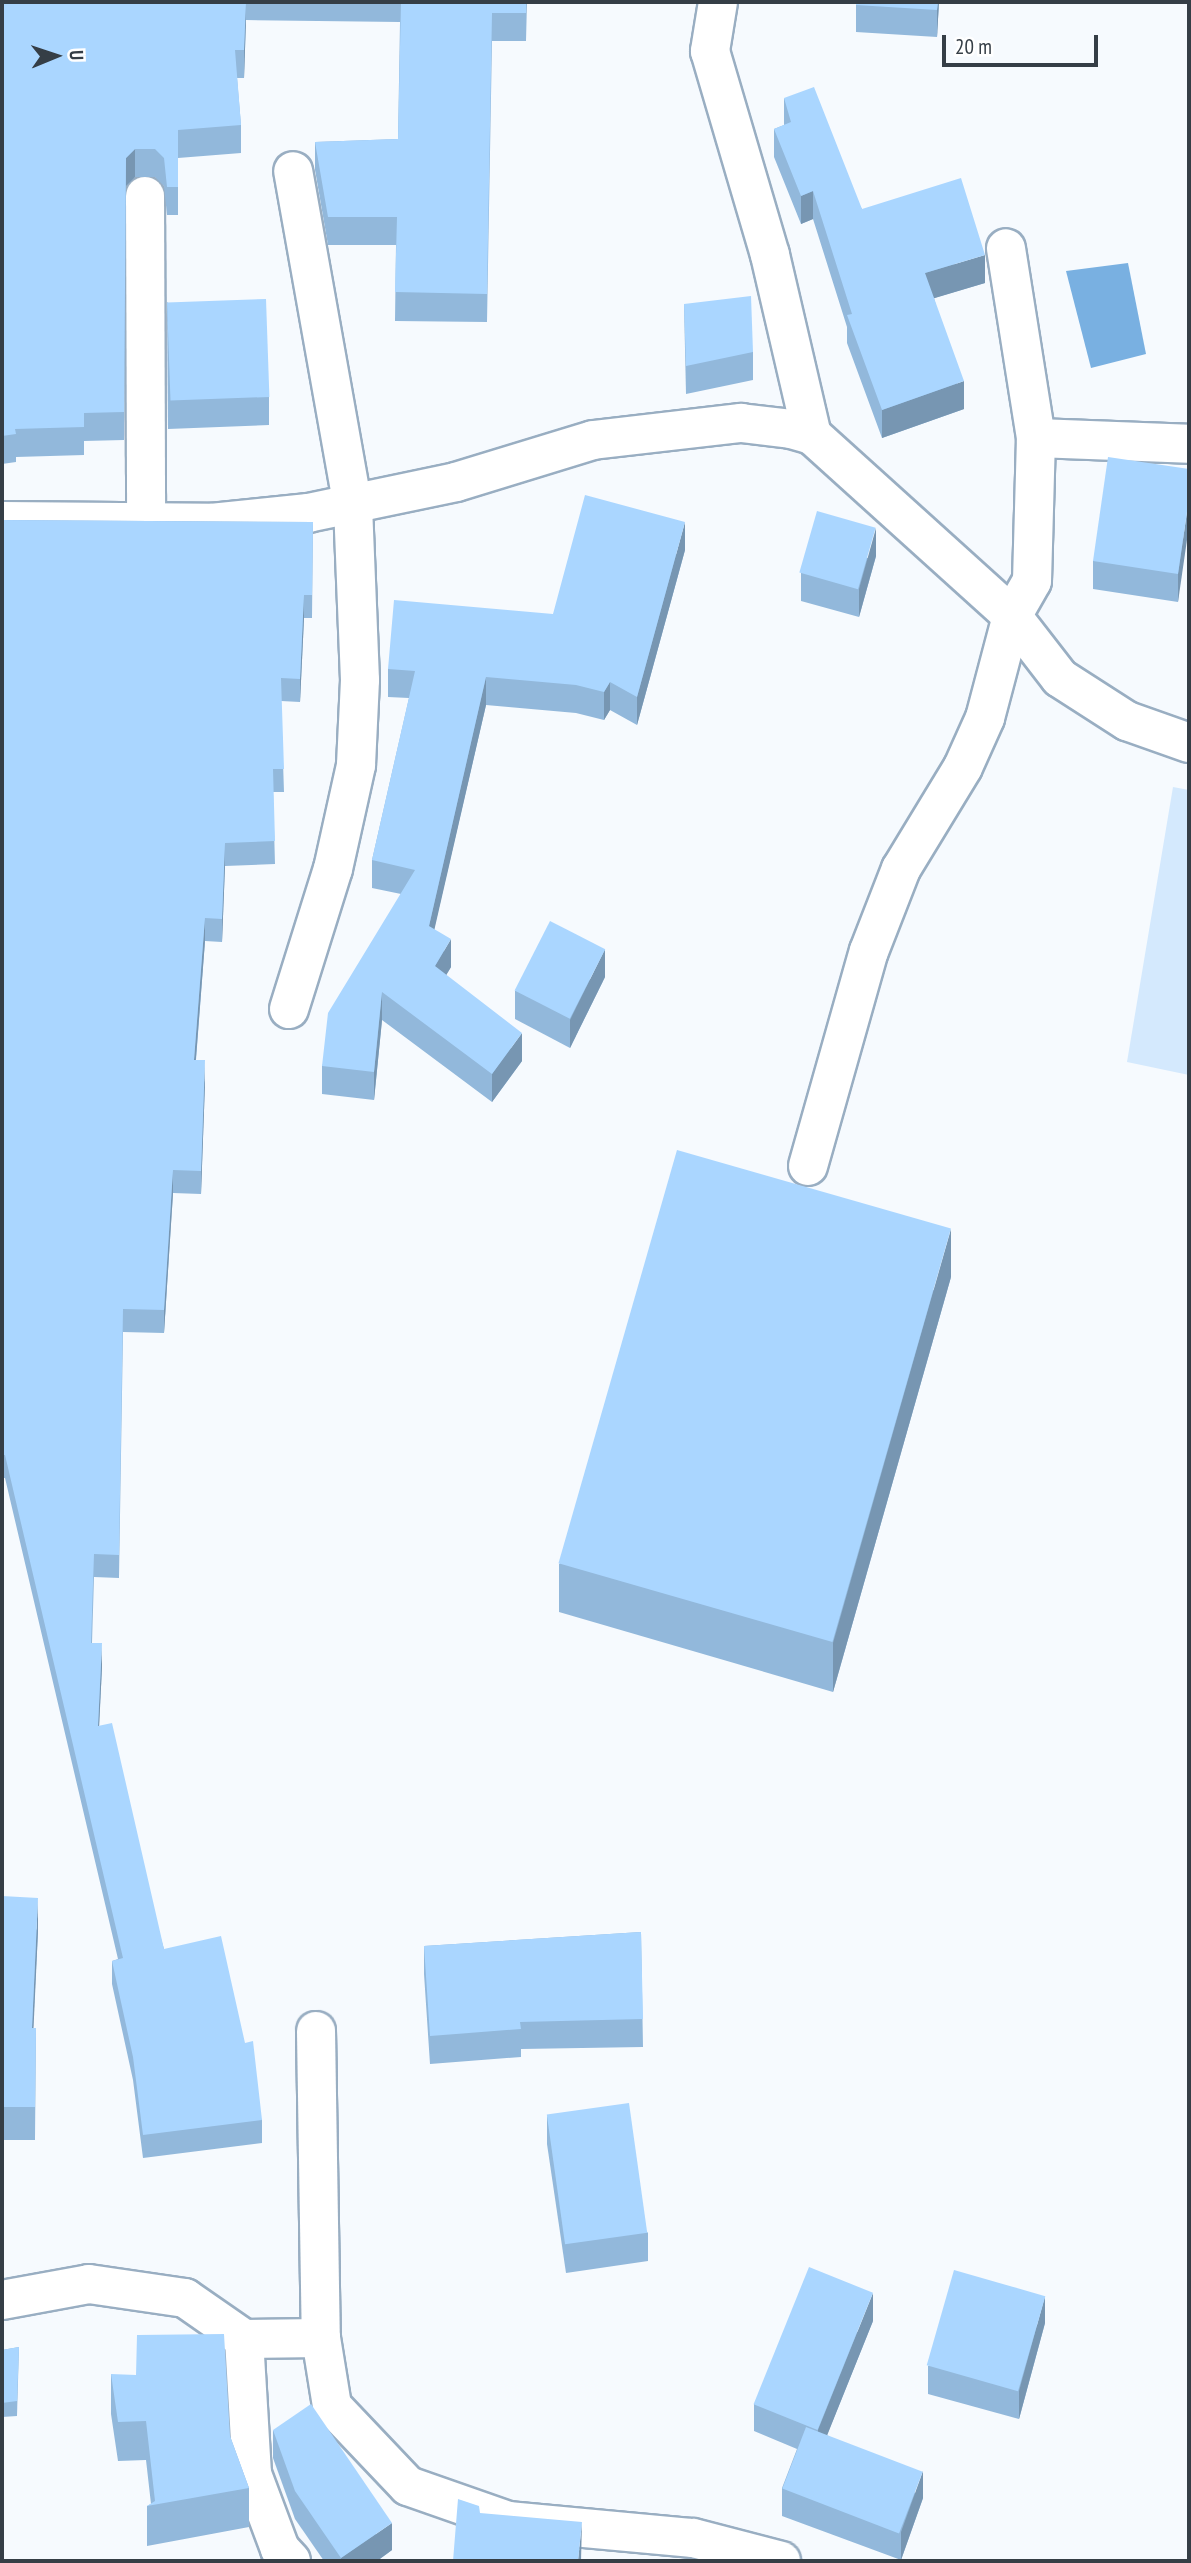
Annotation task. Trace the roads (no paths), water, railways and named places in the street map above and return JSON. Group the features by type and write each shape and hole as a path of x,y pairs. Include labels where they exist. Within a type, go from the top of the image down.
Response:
{"street":[{"path":"718,2 710,51 771,255 812,435"},
{"path":"289,1009 333,869 356,765 360,680 353,507 293,170"},
{"path":"145,196 146,520"},
{"path":"808,1166 869,951 901,869 962,767 985,718 1012,616 1032,581 1036,438 1006,248"},
{"path":"2,521 146,520 211,523 353,507 456,482 593,440 741,423 812,435 1012,616 1060,678 1126,721 1189,743"},
{"path":"1036,438 1189,444"},
{"path":"316,2031 321,2339 332,2406 408,2486 508,2521 693,2538 781,2561"},
{"path":"2,2300 89,2284 185,2298 244,2339 321,2339"},
{"path":"244,2339 252,2474 280,2549 291,2561"}],"water":[{"path":"1128,263 1146,354 1091,368 1066,271"}]}
